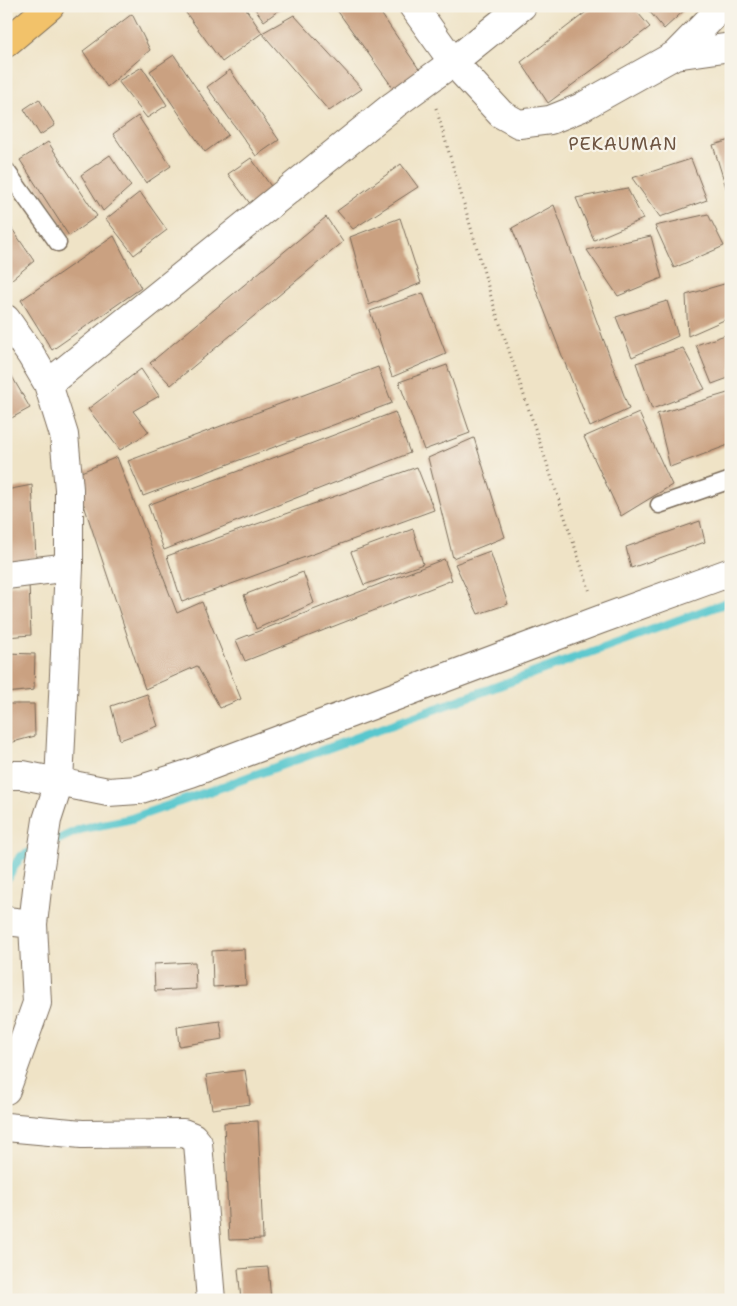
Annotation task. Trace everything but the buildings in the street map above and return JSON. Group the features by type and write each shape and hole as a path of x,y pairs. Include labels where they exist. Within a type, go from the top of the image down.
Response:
{"highway":[{"path":"6,43 50,6"}],"street":[{"path":"413,6 453,62 501,114 519,124 550,120 580,108 675,55 723,6"},
{"path":"48,384 394,106 453,62 522,6"},
{"path":"675,55 731,47"},
{"path":"6,319 48,384 64,435 69,489 69,567 60,783 46,820 33,924 38,1003 6,1090"},
{"path":"6,575 69,567"},
{"path":"6,775 23,775 108,792 138,790 192,773 731,572"},
{"path":"6,921 33,924"},
{"path":"6,1127 82,1134 183,1133 193,1137 198,1143 211,1300"}],"lane":[{"path":"6,170 58,243"},
{"path":"659,505 731,480"}],"path":[{"path":"428,81 492,300 599,620"}],"waterway":[{"path":"6,880 20,857 81,829 130,819 216,789 731,601"}],"district":[{"name":"PEKAUMAN","path":"623,144"}]}
